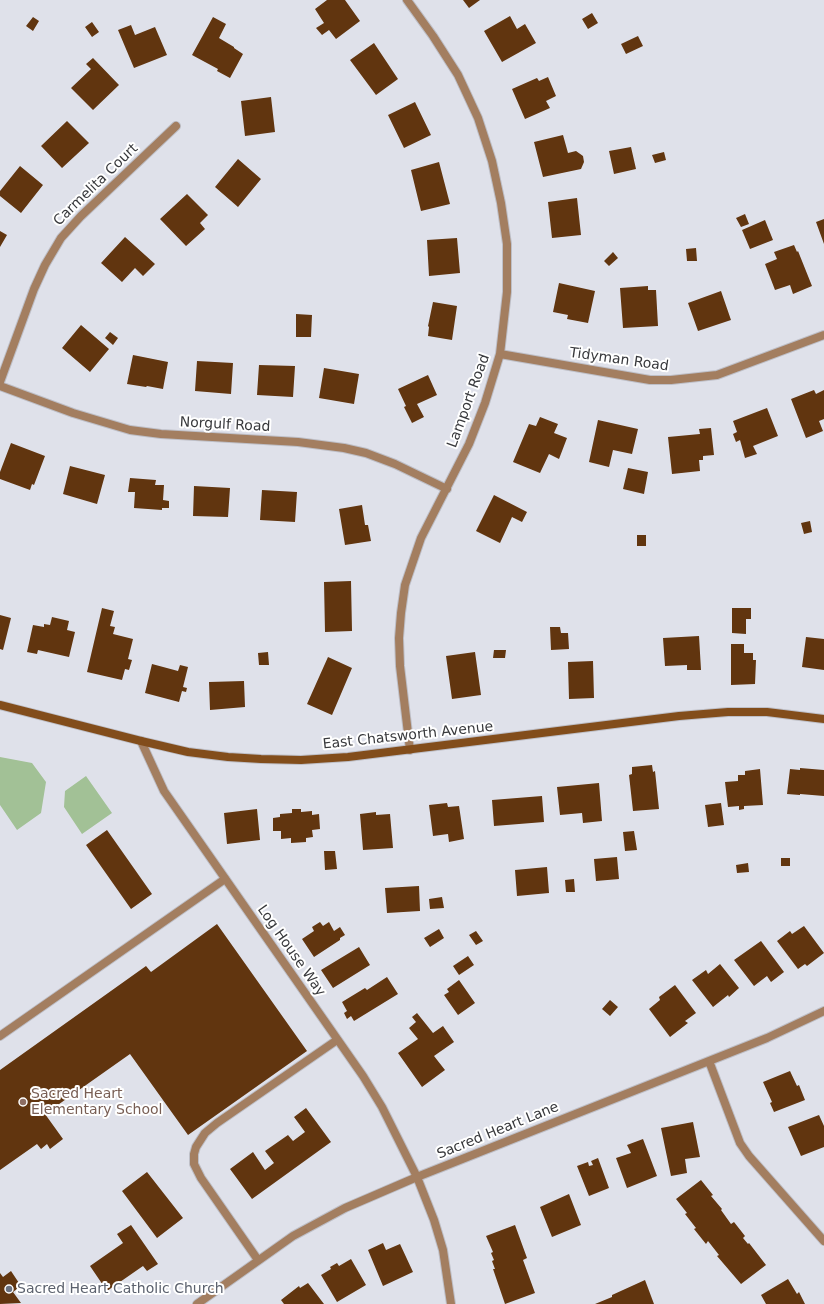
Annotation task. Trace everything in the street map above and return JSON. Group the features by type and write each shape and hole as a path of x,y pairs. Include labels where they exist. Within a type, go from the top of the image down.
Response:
{"street":[{"name":"Lamport Road","path":"407,0 433,36 458,75 478,118 492,161 501,203 507,244 507,292 500,354 485,403 472,437 422,538 405,586 399,638 400,666 410,750"},
{"name":"Carmelita Court","path":"0,382 34,289 45,265 61,238 81,216 176,126"},
{"name":"Tidyman Road","path":"500,354 650,380 671,380 717,375 824,335"},
{"name":"Norgulf Road","path":"0,386 73,413 130,430 161,434 298,442 366,453 395,464 447,489"},
{"name":"East Chatsworth Avenue","path":"0,704 188,752 261,760 348,758 679,716 728,712 767,712 824,719"},
{"name":"Log House Way","path":"141,741 164,791 363,1076 382,1107 417,1177 434,1220 443,1250 452,1304"},
{"path":"0,1036 225,879"},
{"name":"Sacred Heart Lane","path":"197,1304 293,1236 345,1208 417,1177 709,1062 767,1038 824,1011"},
{"path":"258,1260 201,1178 194,1164 196,1147 205,1133 217,1123 337,1040"},
{"path":"709,1062 740,1143 749,1156 824,1241"}],"green space":[{"path":"0,757 32,763 46,782 41,813 17,830 0,805"},
{"path":"86,776 112,813 82,834 64,807 65,791"}],"building":[{"path":"327,0 345,0 360,21 336,39 329,30 322,35 316,28 324,23 315,9"},
{"path":"463,0 480,0 469,8"},
{"path":"592,13 598,23 588,29 582,19"},
{"path":"510,16 517,29 525,24 536,43 502,62 484,31"},
{"path":"33,17 39,21 33,31 26,26"},
{"path":"213,17 226,24 219,38 243,54 230,78 217,71 218,69 192,55"},
{"path":"92,22 99,32 92,37 85,27"},
{"path":"131,25 135,35 155,27 167,55 134,68 118,30"},
{"path":"638,36 643,46 626,54 621,44"},
{"path":"374,43 398,79 376,95 350,60"},
{"path":"93,58 119,85 93,110 71,88 91,69 86,64"},
{"path":"548,77 556,96 546,101 550,108 525,119 512,89 537,78 539,81"},
{"path":"271,97 275,132 245,136 241,101"},
{"path":"415,102 431,135 404,148 388,115"},
{"path":"67,121 89,143 62,168 41,146"},
{"path":"563,135 568,153 576,151 583,156 584,162 581,169 543,177 534,142"},
{"path":"631,147 636,169 614,174 609,151"},
{"path":"664,152 666,160 655,163 652,155"},
{"path":"238,159 261,179 238,207 215,187"},
{"path":"439,162 450,204 421,211 411,170"},
{"path":"20,166 43,185 21,213 0,196 0,191"},
{"path":"187,194 208,215 200,223 205,229 186,246 160,219"},
{"path":"577,198 581,235 552,238 548,202"},
{"path":"745,214 749,224 741,227 736,218"},
{"path":"824,219 824,244 816,222"},
{"path":"765,220 773,240 750,249 742,230"},
{"path":"0,231 7,235 0,247"},
{"path":"125,237 155,264 143,276 135,268 122,282 101,263"},
{"path":"457,238 460,273 429,276 427,240"},
{"path":"794,245 797,252 798,251 812,286 793,294 790,285 775,290 765,264 777,259 774,252"},
{"path":"696,248 697,261 687,261 686,249"},
{"path":"613,252 618,258 609,266 604,261"},
{"path":"559,283 595,291 588,323 567,319 568,315 553,312"},
{"path":"648,286 648,290 656,290 658,326 623,328 620,288"},
{"path":"721,291 731,320 698,331 688,303"},
{"path":"433,302 457,306 452,340 428,336 428,326"},
{"path":"296,314 312,315 311,337 296,337"},
{"path":"81,325 109,349 90,372 62,348"},
{"path":"110,332 118,338 113,345 105,338"},
{"path":"133,355 168,362 163,389 127,384"},
{"path":"197,361 233,363 231,394 195,391"},
{"path":"259,365 295,366 293,397 257,395"},
{"path":"324,368 359,374 354,404 319,398"},
{"path":"428,375 437,395 417,404 424,417 412,423 404,407 406,406 398,389"},
{"path":"814,390 816,394 824,390 824,419 819,421 823,431 806,438 791,399"},
{"path":"767,408 778,436 753,446 757,454 745,458 740,440 736,442 733,434 737,432 733,421"},
{"path":"540,417 558,424 554,433 567,438 559,459 549,454 540,473 513,462 529,424 536,426"},
{"path":"598,420 638,429 632,454 613,450 609,467 589,462"},
{"path":"711,428 714,455 703,456 703,460 699,460 700,471 672,474 668,437 700,434 699,429"},
{"path":"11,443 45,456 34,485 32,484 30,490 0,479 0,472"},
{"path":"70,466 105,475 97,504 63,494"},
{"path":"628,468 648,472 644,494 623,489"},
{"path":"130,478 156,480 155,485 164,485 163,500 169,501 169,508 162,508 162,510 134,508 135,492 128,492"},
{"path":"194,486 230,488 228,517 193,516"},
{"path":"262,490 297,492 295,522 260,520"},
{"path":"494,495 527,512 522,522 512,517 500,543 476,531"},
{"path":"362,505 365,525 368,525 371,541 345,545 339,509"},
{"path":"810,521 812,532 804,534 801,523"},
{"path":"637,535 646,535 646,546 637,546"},
{"path":"351,581 352,631 325,632 324,582"},
{"path":"102,608 114,611 110,626 115,627 113,634 133,639 128,659 132,660 129,670 125,669 122,680 87,672"},
{"path":"732,608 751,608 751,619 746,619 746,634 732,633"},
{"path":"0,615 11,618 3,650 0,649"},
{"path":"52,617 69,621 67,630 75,632 69,657 38,650 37,654 27,652 33,625 44,627 44,624 50,625"},
{"path":"550,627 560,627 561,633 568,633 569,649 551,650"},
{"path":"699,636 701,670 687,670 687,665 665,666 663,638"},
{"path":"806,637 824,639 824,670 802,667"},
{"path":"731,644 744,644 744,653 753,653 753,660 756,660 755,684 731,685"},
{"path":"494,650 506,650 505,658 493,658"},
{"path":"268,652 269,665 259,665 258,653"},
{"path":"475,652 481,695 452,699 446,656"},
{"path":"328,657 352,668 332,715 307,704"},
{"path":"593,661 594,698 569,699 568,662"},
{"path":"152,664 178,671 180,665 188,667 183,687 187,688 186,692 182,691 179,702 145,693"},
{"path":"244,681 245,707 210,710 209,682"},
{"path":"652,765 653,772 655,771 659,809 633,811 629,775 632,774 632,767"},
{"path":"800,768 824,770 824,796 787,794 790,769 800,770"},
{"path":"760,769 763,805 744,806 744,809 739,810 739,806 728,807 725,782 738,781 738,775 745,775 745,771"},
{"path":"599,783 602,821 583,823 582,813 560,815 557,787"},
{"path":"542,796 544,822 494,826 492,800"},
{"path":"447,803 448,807 459,806 464,839 449,842 448,834 433,836 429,805"},
{"path":"721,803 724,825 708,827 705,805"},
{"path":"257,809 260,840 227,844 224,813"},
{"path":"292,809 301,809 301,812 312,811 312,815 319,814 320,829 312,830 313,837 306,838 306,842 291,843 291,838 281,839 281,831 273,831 273,818 280,817 280,814 292,813"},
{"path":"376,812 376,815 390,814 393,848 363,850 360,814"},
{"path":"107,830 152,894 131,909 86,845"},
{"path":"634,831 637,850 625,851 623,832"},
{"path":"324,851 335,851 337,869 325,870"},
{"path":"617,857 619,879 596,881 594,859"},
{"path":"781,858 790,858 790,866 781,866"},
{"path":"748,863 749,872 737,873 736,865"},
{"path":"547,867 549,893 517,896 515,870"},
{"path":"574,879 575,892 566,892 565,880"},
{"path":"419,886 420,911 387,913 385,888"},
{"path":"442,897 444,908 430,909 429,899"},
{"path":"320,922 323,926 329,922 334,931 340,927 345,935 314,957 302,939 314,931 312,927"},
{"path":"217,924 307,1051 188,1135 130,1054 45,1114 63,1139 50,1149 47,1144 41,1149 37,1144 0,1170 0,1070 146,966 151,972"},
{"path":"804,926 824,953 807,966 805,964 798,969 777,941 790,931 792,934"},
{"path":"439,929 444,938 430,947 424,938"},
{"path":"476,931 483,941 476,945 469,935"},
{"path":"761,941 784,972 771,982 767,976 754,986 734,960"},
{"path":"359,947 370,965 333,988 321,970"},
{"path":"468,956 474,965 459,975 453,966"},
{"path":"720,964 739,988 729,997 728,995 713,1007 692,980 706,970 708,974"},
{"path":"387,977 398,994 354,1021 351,1016 347,1019 344,1013 347,1011 342,1002 365,988 367,990"},
{"path":"459,980 475,1003 458,1015 444,995 449,992 447,989"},
{"path":"675,985 696,1013 685,1021 688,1023 670,1037 649,1009 660,1000 659,997"},
{"path":"610,1000 618,1007 610,1016 602,1009"},
{"path":"417,1013 433,1033 443,1026 454,1042 434,1056 445,1070 422,1087 398,1053 418,1039 409,1028 416,1022 412,1017"},
{"path":"790,1071 797,1086 799,1085 805,1100 774,1112 770,1103 772,1102 763,1082"},
{"path":"306,1108 331,1142 252,1199 230,1169 253,1152 265,1170 274,1163 265,1151 288,1135 293,1141 305,1132 294,1117"},
{"path":"819,1115 824,1126 824,1147 801,1156 788,1127"},
{"path":"693,1122 700,1157 685,1159 687,1173 671,1176 661,1128"},
{"path":"643,1139 657,1176 627,1188 616,1158 631,1153 627,1145"},
{"path":"598,1158 609,1188 589,1196 577,1166 588,1162 589,1166 593,1165 591,1161"},
{"path":"147,1172 183,1218 157,1238 122,1191"},
{"path":"701,1180 713,1195 711,1196 722,1209 721,1210 731,1224 734,1222 745,1236 743,1238 748,1244 749,1243 766,1265 741,1284 717,1256 719,1255 708,1241 706,1244 694,1229 696,1228 676,1199"},
{"path":"569,1194 581,1225 552,1237 540,1207"},
{"path":"131,1225 158,1264 147,1271 143,1266 107,1291 90,1266 123,1243 117,1234"},
{"path":"515,1225 527,1258 523,1260 535,1293 505,1304 493,1269 495,1269 492,1261 494,1260 491,1253 493,1252 486,1236"},
{"path":"383,1243 386,1250 400,1244 413,1272 383,1286 368,1250"},
{"path":"351,1259 366,1285 337,1302 321,1275 337,1263 339,1266"},
{"name":"Sacred Heart Catholic Church","path":"11,1271 21,1286 13,1292 21,1303 0,1304 0,1273 3,1277"},
{"path":"788,1279 797,1294 799,1292 805,1304 766,1304 761,1295"},
{"path":"645,1280 654,1304 595,1304 612,1297 612,1295"},
{"path":"308,1283 324,1304 284,1304 281,1300 299,1286 300,1288"}],"place":[{"name":"Sacred Heart Elementary School","path":"23,1102"},
{"name":"Sacred Heart Catholic Church","path":"9,1289"}]}
